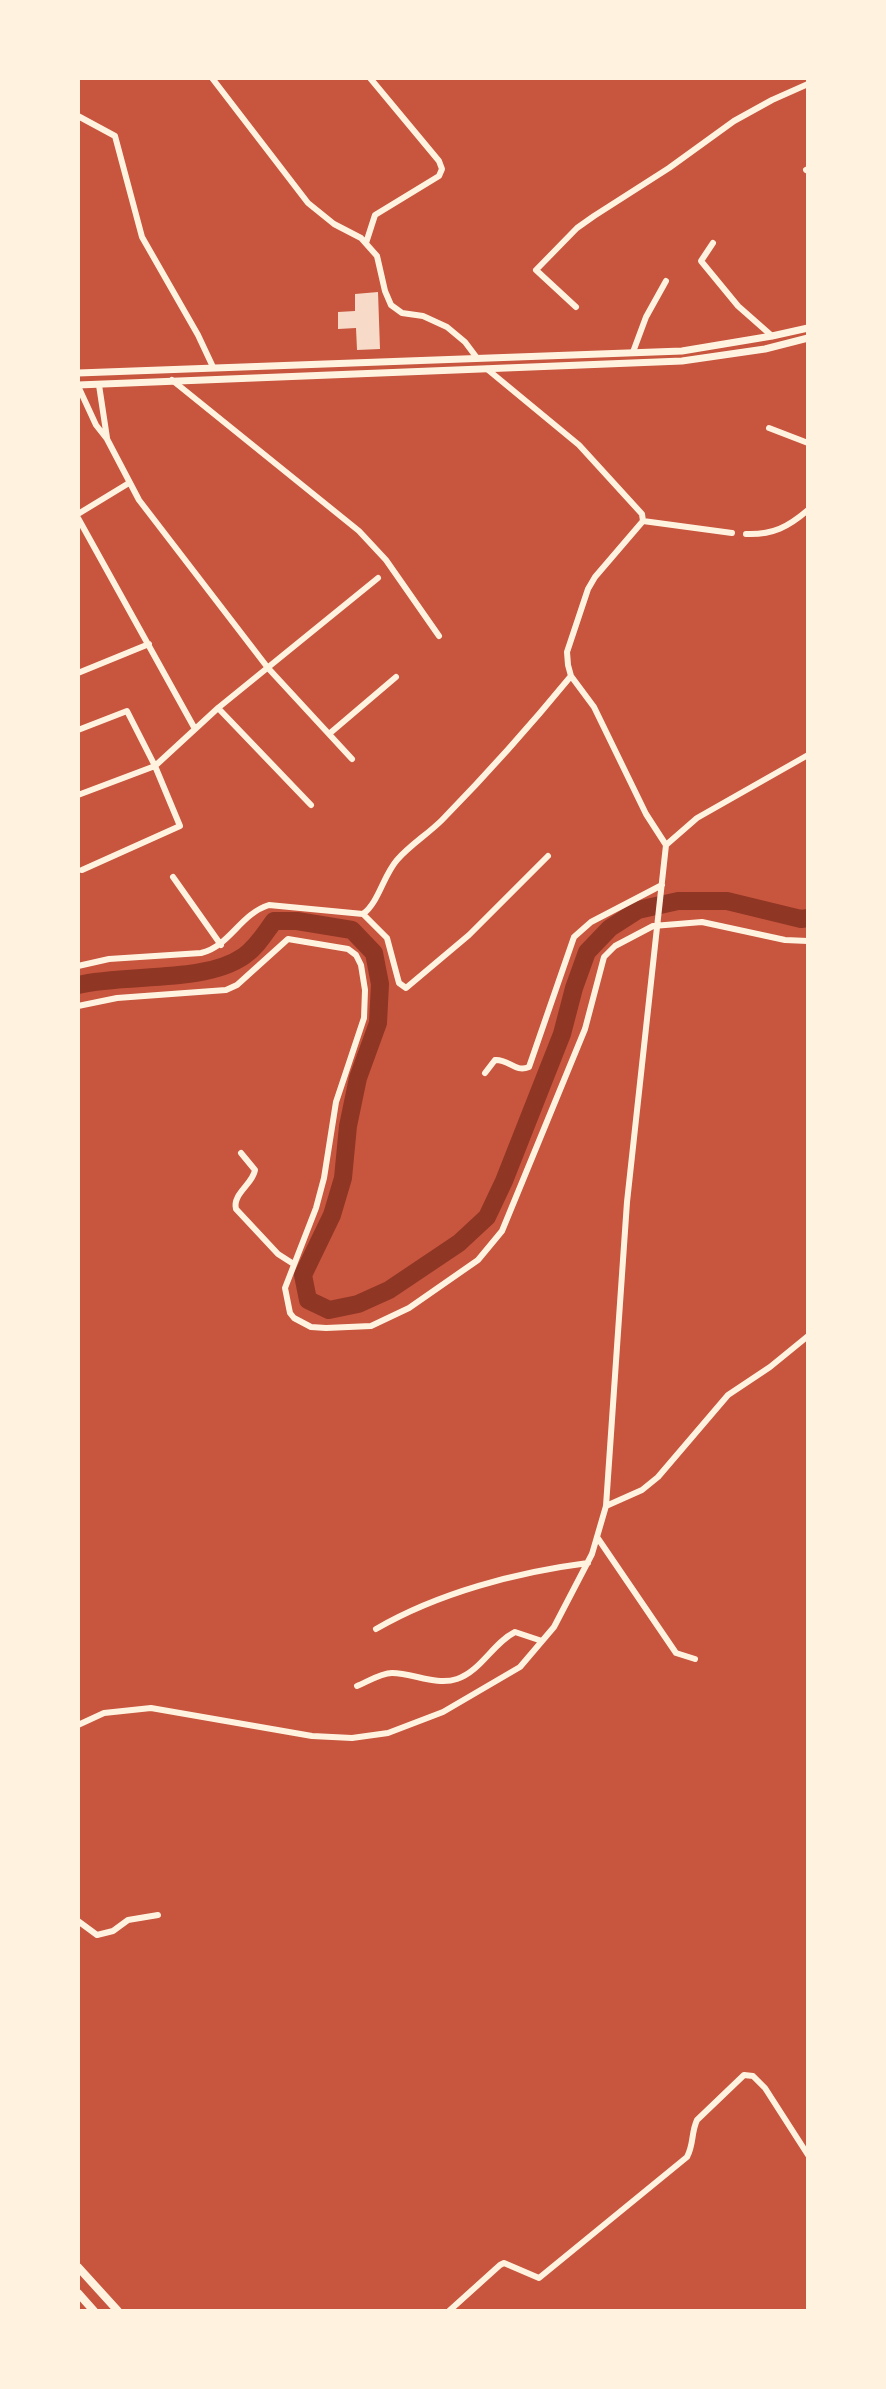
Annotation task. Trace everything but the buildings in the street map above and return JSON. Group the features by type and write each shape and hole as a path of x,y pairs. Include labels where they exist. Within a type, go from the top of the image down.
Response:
{"main road":[{"path":"78,2267 118,2311"},
{"path":"78,2293 94,2311"}],"street":[{"path":"212,78 308,202 334,224 366,243 381,264 385,291 391,305 402,313 423,316 447,327 465,342 487,369 599,464 639,508 643,521"},
{"path":"366,243 375,215 439,176 442,169 439,161 370,78"},
{"path":"576,308 536,270 571,233 734,121 808,84"},
{"path":"78,116 115,136 142,237 198,335 213,368"},
{"path":"713,243 701,261 738,306 772,336"},
{"path":"633,352 646,317 666,281"},
{"path":"78,373 682,351 808,328"},
{"path":"352,759 268,668 139,500 107,439 96,425 78,385 681,361 765,349 808,338"},
{"path":"171,380 358,531 386,560 439,636"},
{"path":"99,385 107,439"},
{"path":"769,428 808,443"},
{"path":"129,483 78,516 195,729"},
{"path":"746,534 770,534 782,529 808,510"},
{"path":"643,521 732,533"},
{"path":"78,1725 104,1713 151,1708 312,1736 352,1738 388,1733 443,1712 500,1681 520,1667 554,1627 588,1563 606,1506 627,1202 641,1052 659,924 666,844 643,809 594,707 571,676 567,652 588,589 595,577 643,521"},
{"path":"78,795 155,766 218,708 378,578"},
{"path":"78,673 149,644"},
{"path":"363,914 370,908 384,878 397,860 440,822 515,744 571,676"},
{"path":"329,734 396,677"},
{"path":"218,708 311,805"},
{"path":"78,730 127,711 155,766 180,826 82,870"},
{"path":"666,844 697,818 808,755"},
{"path":"78,966 109,959 201,953 220,945 246,918 259,908 269,905 363,914 387,938 399,983 406,988 469,935 548,856"},
{"path":"173,877 220,945"},
{"path":"485,1073 495,1060 501,1060 518,1069 529,1067 574,937 591,922 662,889"},
{"path":"78,1006 117,998 226,990 237,985 288,939 340,946 356,955 361,965 365,990 364,1018 336,1102 324,1178 316,1208 292,1263 285,1288 290,1313 294,1318 311,1327 359,1328 371,1326 409,1308 478,1260 502,1231 521,1190 585,1029 604,957 626,939 659,924 720,924 785,940 808,941"},
{"path":"241,1153 255,1170 254,1176 236,1200 236,1209 278,1254 292,1263"},
{"path":"606,1506 634,1495 658,1477 728,1395 770,1367 808,1336"},
{"path":"597,1537 676,1653 695,1659"},
{"path":"376,1629 404,1612 503,1578 588,1563"},
{"path":"357,1686 388,1673 440,1681 458,1679 483,1661 507,1636 515,1632 542,1641"},
{"path":"78,1921 97,1935 113,1931 128,1920 158,1915"},
{"path":"449,2311 500,2265 504,2264 539,2278 687,2157 694,2145 694,2128 697,2120 744,2075 753,2076 765,2088 808,2155"}],"waterway":[{"path":"78,985 98,981 187,974 227,965 253,948 274,921 297,921 352,930 374,953 380,984 378,1023 358,1078 348,1126 343,1178 332,1215 303,1275 308,1300 329,1310 358,1304 389,1290 459,1243 487,1217 504,1181 562,1034 574,988 587,952 610,928 638,910 678,901 727,901 801,919 808,918"}]}
